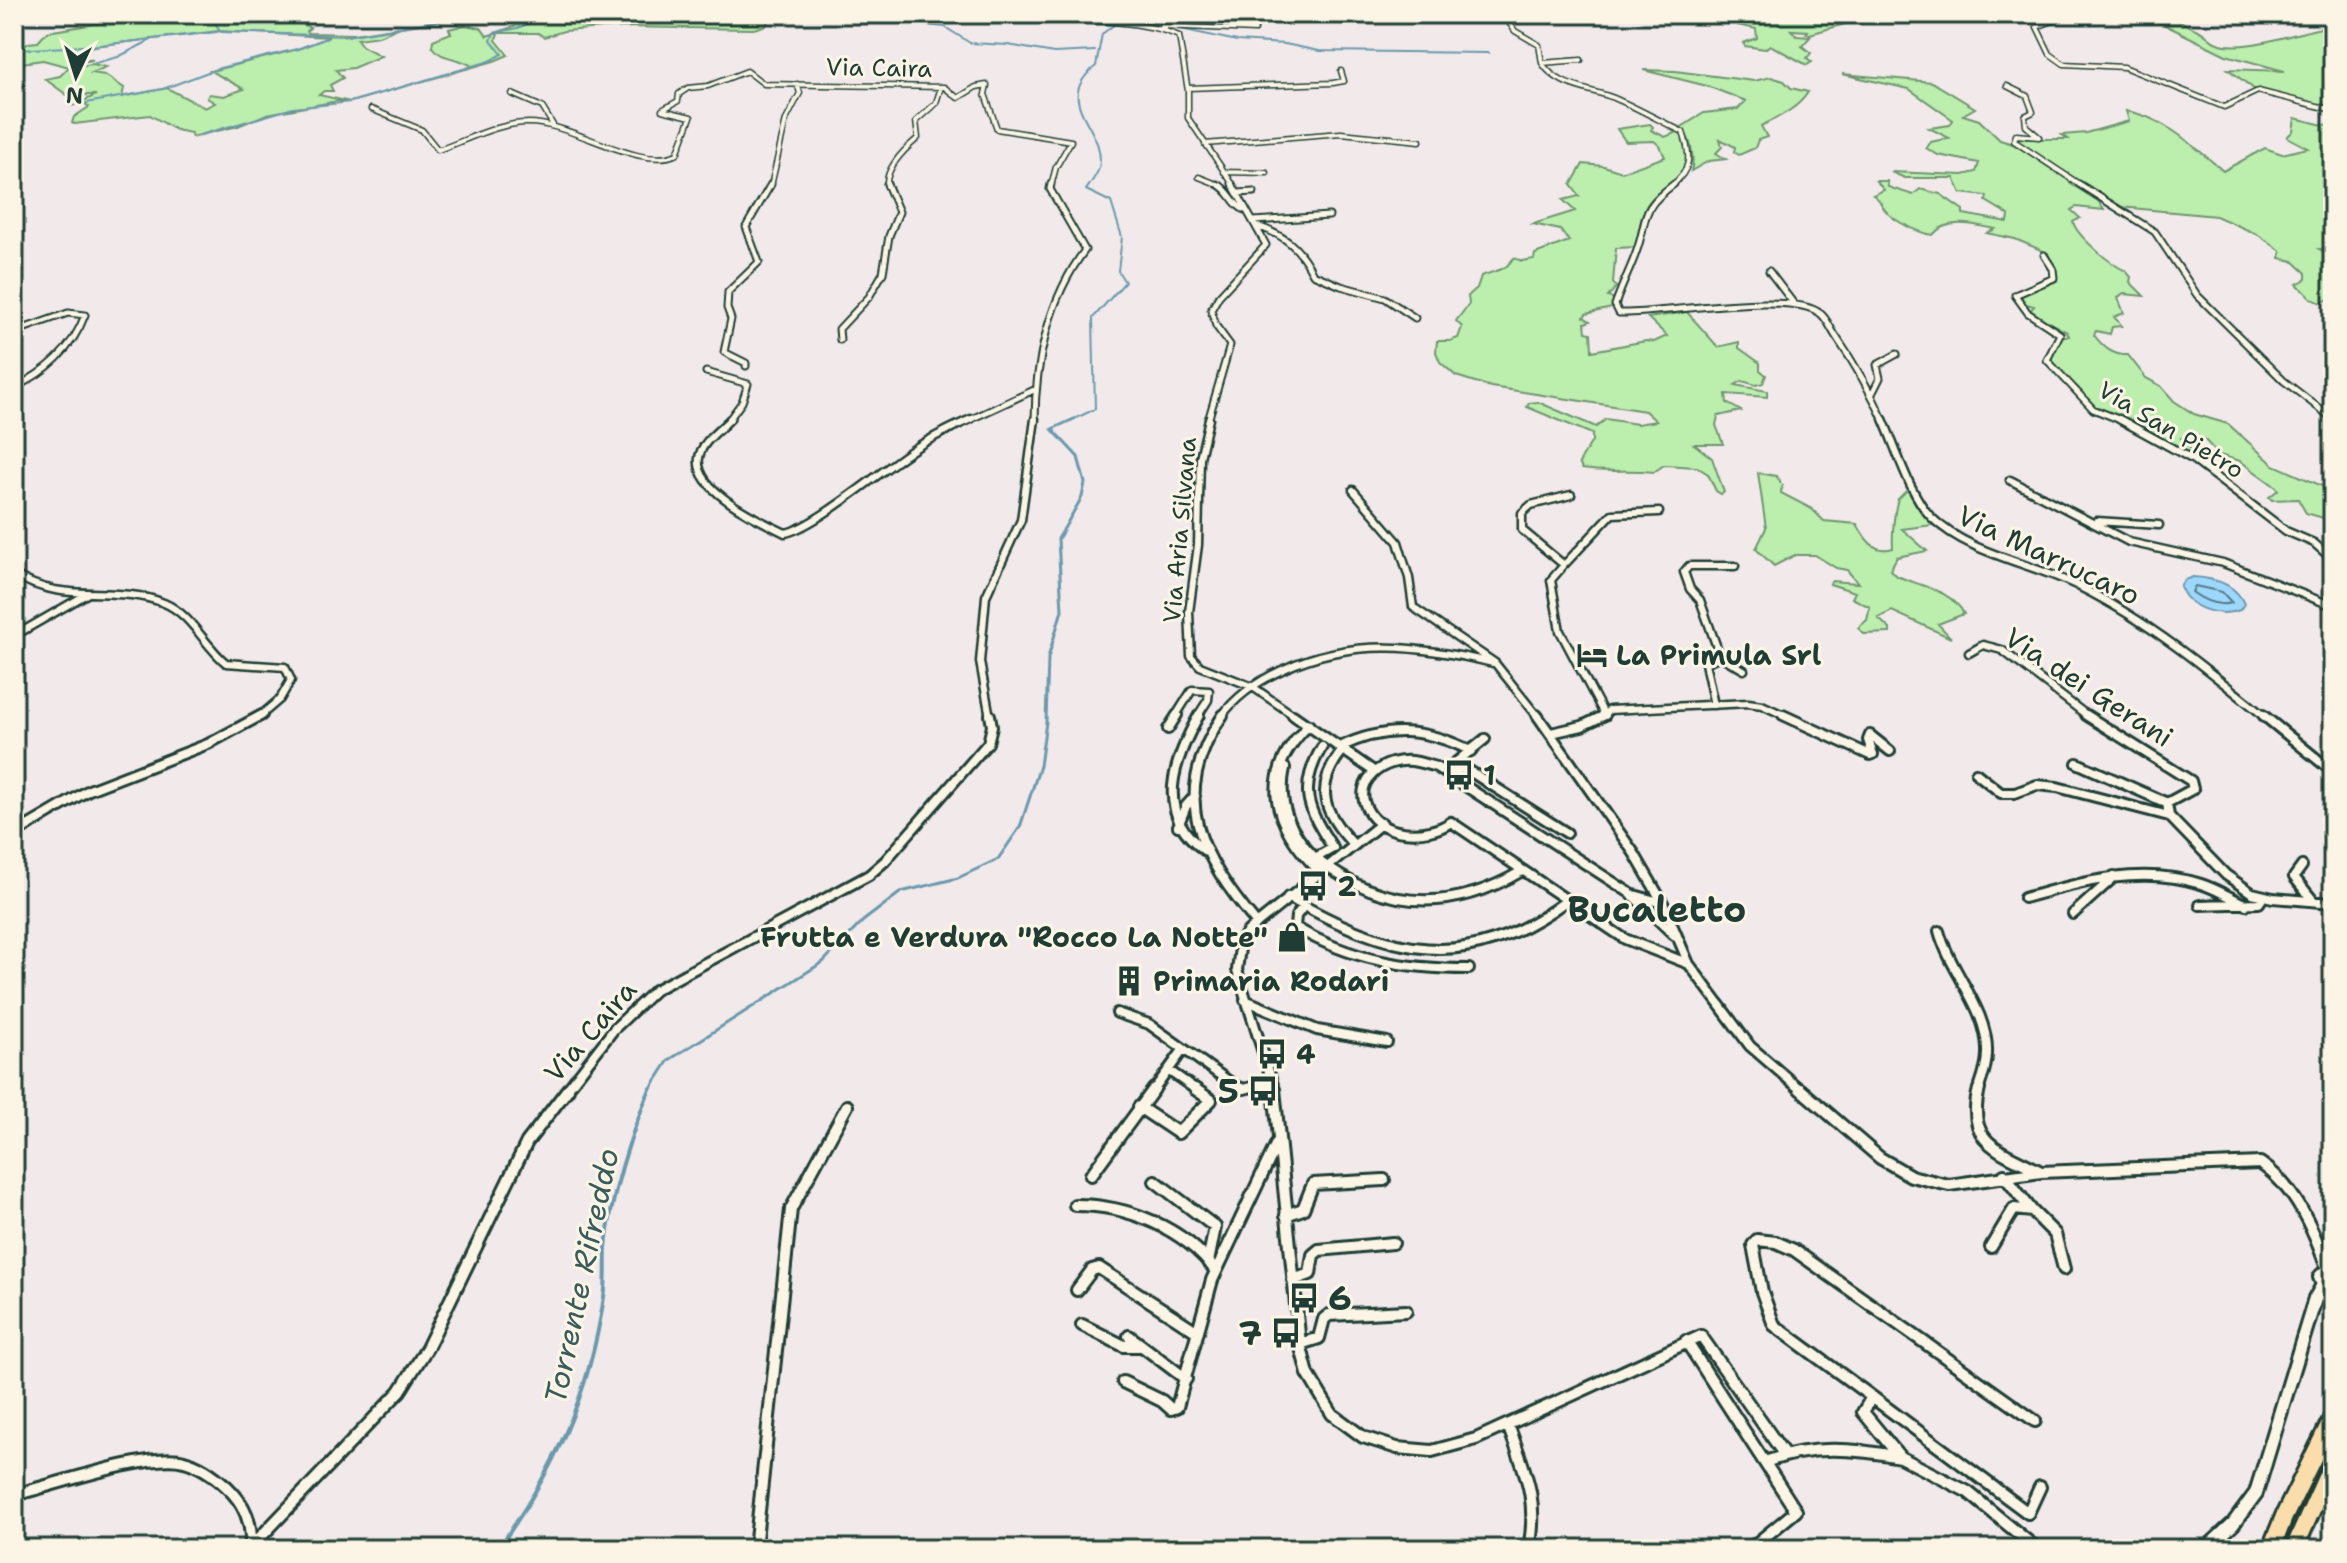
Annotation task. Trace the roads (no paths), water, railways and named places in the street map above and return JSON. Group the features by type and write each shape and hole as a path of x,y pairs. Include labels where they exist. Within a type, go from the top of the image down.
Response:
{"highway":[{"path":"2272,1543 2333,1417"},
{"path":"2294,1549 2333,1462"}],"street":[{"path":"945,14 978,22 1255,30"},
{"path":"1503,14 1514,29 1542,47 1544,69 1568,84 1613,98 1683,132 1687,142 1689,166 1686,178 1646,210 1636,253 1616,298 1615,309 1626,314 1794,304"},
{"path":"2030,26 2055,20 2060,14"},
{"path":"2038,25 2053,57 2074,66 2125,67 2224,107 2233,106 2247,93 2258,91 2333,110"},
{"path":"1156,28 1179,36 1188,88 1188,118 1238,193 1254,223 1277,232 1302,252 1313,274 1385,298 1415,318"},
{"path":"1542,63 1581,60"},
{"name":"Via Caira","path":"251,1548 400,1391 427,1348 527,1142 628,1013 664,985 869,875 982,751 992,726 980,662 986,596 1021,520 1026,501 1036,389 1051,311 1068,273 1085,250 1050,189 1056,167 1071,141 997,129 985,94 987,85 976,87 958,98 950,89 941,87 763,84 748,71 708,86 682,91 678,101 662,110 691,117 677,154 671,157 632,155 553,125 513,125 440,150 434,148 422,130 371,109"},
{"path":"1188,88 1333,83 1344,81 1341,71"},
{"name":"Via Caira","path":"746,366 746,363 724,352 731,319 725,310 726,297 731,287 759,262 746,227 770,190 786,120 800,93 797,84"},
{"path":"2007,86 2027,96 2033,112 2025,116 2026,126 2039,137 2016,134 2014,141 2019,147 2155,232 2197,295 2292,388 2333,419"},
{"path":"840,340 839,329 869,297 883,273 889,236 899,212 887,189 886,178 897,165 903,148 918,138 916,121 934,106 941,94 941,87"},
{"name":"Via Caira","path":"512,94 542,107 553,125"},
{"path":"1205,144 1341,133 1420,141"},
{"path":"1224,172 1267,173"},
{"path":"1199,177 1223,187 1237,208 1247,211"},
{"path":"1238,193 1254,192"},
{"path":"1254,223 1329,216"},
{"name":"Via Aria Silvana","path":"1253,687 1200,666 1191,656 1189,623 1198,545 1200,458 1214,394 1230,345 1216,326 1211,310 1219,296 1266,245 1254,223"},
{"name":"Via San Pietro","path":"2044,255 2053,269 2054,278 2015,295 2028,313 2060,334 2047,360 2056,373 2093,409 2120,419 2192,459 2286,531 2314,543 2333,560"},
{"name":"Via Marrucaro","path":"1769,271 1794,304 1821,314 1872,394 1921,505 1935,522 1964,539 2058,577 2165,636 2333,772"},
{"path":"14,332 68,313 85,315 58,361 45,372 14,388"},
{"path":"1872,394 1880,378 1877,365 1897,354"},
{"path":"706,372 741,380 748,384 748,388 737,409 703,447 698,465 704,480 717,493 785,533 792,532 826,511 912,450 945,431 1036,389"},
{"path":"2010,480 2139,545 2223,563 2333,606"},
{"path":"1353,490 1398,542 1409,578 1413,607 1495,663 1551,733 1634,853 1663,903 1674,935 1689,964 1750,1046 1880,1158 1911,1176 1949,1185 2041,1172 2260,1163 2272,1168 2287,1186 2330,1282 2315,1299 2256,1493 2233,1524 2206,1549"},
{"path":"1564,565 1522,530 1522,513 1531,505 1571,495"},
{"path":"1605,716 1560,631 1551,580 1612,514 1659,512"},
{"path":"2091,520 2159,525"},
{"path":"1735,566 1689,566 1684,572 1690,589 1700,600 1720,656 1744,670"},
{"path":"14,574 27,585 44,591 135,595 179,610 221,660 234,666 285,667 291,680 288,689 273,707 235,731 88,790 14,834"},
{"path":"14,636 89,592"},
{"name":"Via dei Gerani","path":"1969,653 1983,645 2002,650 2106,730 2191,781 2193,789 2167,803"},
{"path":"1204,850 1195,796 1198,757 1218,717 1253,687 1292,665 1362,647 1405,647 1495,663"},
{"path":"1714,705 1705,663 1720,656"},
{"path":"1253,687 1372,770"},
{"path":"1168,729 1192,690 1209,691 1208,700 1188,734 1177,765 1172,810 1178,826 1204,850 1217,873 1257,924"},
{"path":"1551,733 1584,726 1605,716 1609,710 1762,705 1870,755 1873,754 1868,740 1870,735 1890,751"},
{"path":"1311,727 1289,756 1281,792 1289,827 1322,870"},
{"path":"1311,727 1285,755 1278,773 1276,791 1284,828 1299,851 1322,870 1373,893 1398,899 1435,901 1482,893 1522,871"},
{"path":"1354,845 1329,815 1324,789 1328,769 1342,749 1363,736 1388,730 1408,730 1438,735 1471,751"},
{"path":"1447,774 1485,739"},
{"path":"1315,858 1333,848 1316,824 1306,799 1311,764 1322,747"},
{"path":"1674,935 1630,893 1427,763 1405,760 1389,762 1372,770 1366,779 1363,796 1370,814 1382,823 1414,833 1438,831 1451,822 1625,939 1689,964"},
{"path":"2077,763 2167,803 2169,816"},
{"path":"1447,774 1460,769 1468,770 1567,833"},
{"path":"1976,773 1996,791 2006,794 2038,784 2169,816 2230,879 2263,897 2311,898 2333,903"},
{"path":"1178,826 1186,806 1195,796"},
{"path":"1382,823 1257,924 1241,941 1238,953 1237,970 1272,1082 1300,1344 1308,1374 1332,1414 1363,1437 1397,1448 1432,1451 1476,1439 1701,1336 1784,1454"},
{"path":"2302,866 2294,877 2311,898"},
{"path":"2024,898 2087,879 2141,875 2201,883 2246,905"},
{"path":"2073,914 2114,877"},
{"path":"1630,893 1663,903"},
{"path":"1288,897 1340,928 1369,938 1404,946 1448,949 1500,941 1552,914 1566,901"},
{"path":"2200,905 2246,905 2259,903 2263,897"},
{"path":"1303,907 1296,916 1295,927 1351,955 1404,967 1469,969"},
{"path":"1939,931 1948,963 1975,1005 1988,1047 1979,1089 1976,1125 1982,1137 1992,1146 2041,1172"},
{"path":"1245,1000 1317,1030 1387,1042"},
{"path":"1117,1013 1149,1024 1244,1089 1272,1082"},
{"path":"1091,1175 1183,1050"},
{"path":"1139,1107 1178,1133 1211,1100 1168,1070"},
{"path":"755,1549 791,1209 847,1106"},
{"path":"1123,1382 1162,1401 1171,1409 1177,1407 1182,1399 1196,1331 1216,1271 1278,1141"},
{"path":"2004,1175 2055,1234 2064,1269"},
{"path":"1286,1215 1303,1209 1313,1184 1384,1180"},
{"path":"1155,1181 1215,1227 1208,1262"},
{"path":"1075,1205 1104,1205 1177,1232 1190,1239 1216,1271"},
{"path":"1991,1247 2014,1209 2032,1211"},
{"path":"2035,1421 1794,1250 1781,1243 1757,1240 1753,1245 1762,1292 1774,1325 2028,1513 2040,1487"},
{"path":"1293,1280 1310,1274 1313,1255 1319,1250 1393,1243"},
{"path":"1077,1290 1092,1270 1099,1268 1196,1331"},
{"path":"1300,1344 1319,1338 1324,1319 1329,1315 1406,1311"},
{"path":"1082,1325 1124,1346 1141,1346"},
{"path":"1129,1336 1186,1379"},
{"path":"1686,1341 1796,1511 1750,1549"},
{"path":"1872,1397 1863,1412 1900,1457"},
{"path":"1508,1425 1531,1489 1535,1520 1529,1549"},
{"path":"1765,1462 1793,1451 1846,1447 1900,1457 1968,1492 2037,1549"},
{"path":"14,1495 152,1460 183,1460 215,1476 240,1499 252,1527 251,1548"}],"water":[{"path":"2193,577 2223,583 2235,591 2244,604 2240,610 2223,613 2197,606 2180,586 2184,580"}],"waterway":[{"path":"209,14 221,32 347,36 480,14"},
{"path":"499,14 527,14"},
{"path":"200,135 293,108 351,102 490,61 502,54 491,40 494,33 518,28 550,14"},
{"path":"867,14 895,22 945,27 970,43 1008,45 1054,53 1095,51"},
{"path":"1089,14 1120,20"},
{"name":"Torrente Rifreddo","path":"1120,20 1128,14"},
{"name":"Torrente Rifreddo","path":"1070,421 1095,409 1093,318 1125,282 1118,271 1122,237 1111,202 1086,190 1098,171 1100,153 1083,116 1078,92 1083,79 1096,66 1102,34 1120,20"},
{"path":"1120,20 1141,24"},
{"path":"1176,28 1237,41 1285,44 1319,51 1489,53"},
{"path":"153,39 217,32"},
{"path":"70,106 163,89 216,69 297,49 327,38"},
{"path":"14,50 153,39"},
{"path":"95,63 118,57 153,39"},
{"name":"Torrente Rifreddo","path":"650,1090 669,1060 823,962 863,921 901,892 958,878 998,859 1020,827 1040,766 1046,722 1048,658 1062,610 1058,539 1082,497 1085,483 1078,457 1052,429 1074,419"},
{"name":"Torrente Rifreddo","path":"498,1549 553,1460 579,1399 604,1297 608,1229 616,1188 650,1090"}],"place":[{"name":"La Primula Srl","path":"1592,655"},
{"name":"1","path":"1459,775"},
{"name":"2","path":"1313,886"},
{"name":"Frutta e Verdura \"Rocco La Notte\"","path":"1292,937"},
{"name":"Primaria Rodari","path":"1129,981"},
{"name":"4","path":"1272,1054"},
{"name":"5","path":"1263,1091"},
{"name":"6","path":"1304,1298"},
{"name":"7","path":"1286,1333"}],"district":[{"name":"Bucaletto","path":"1657,909"}]}
